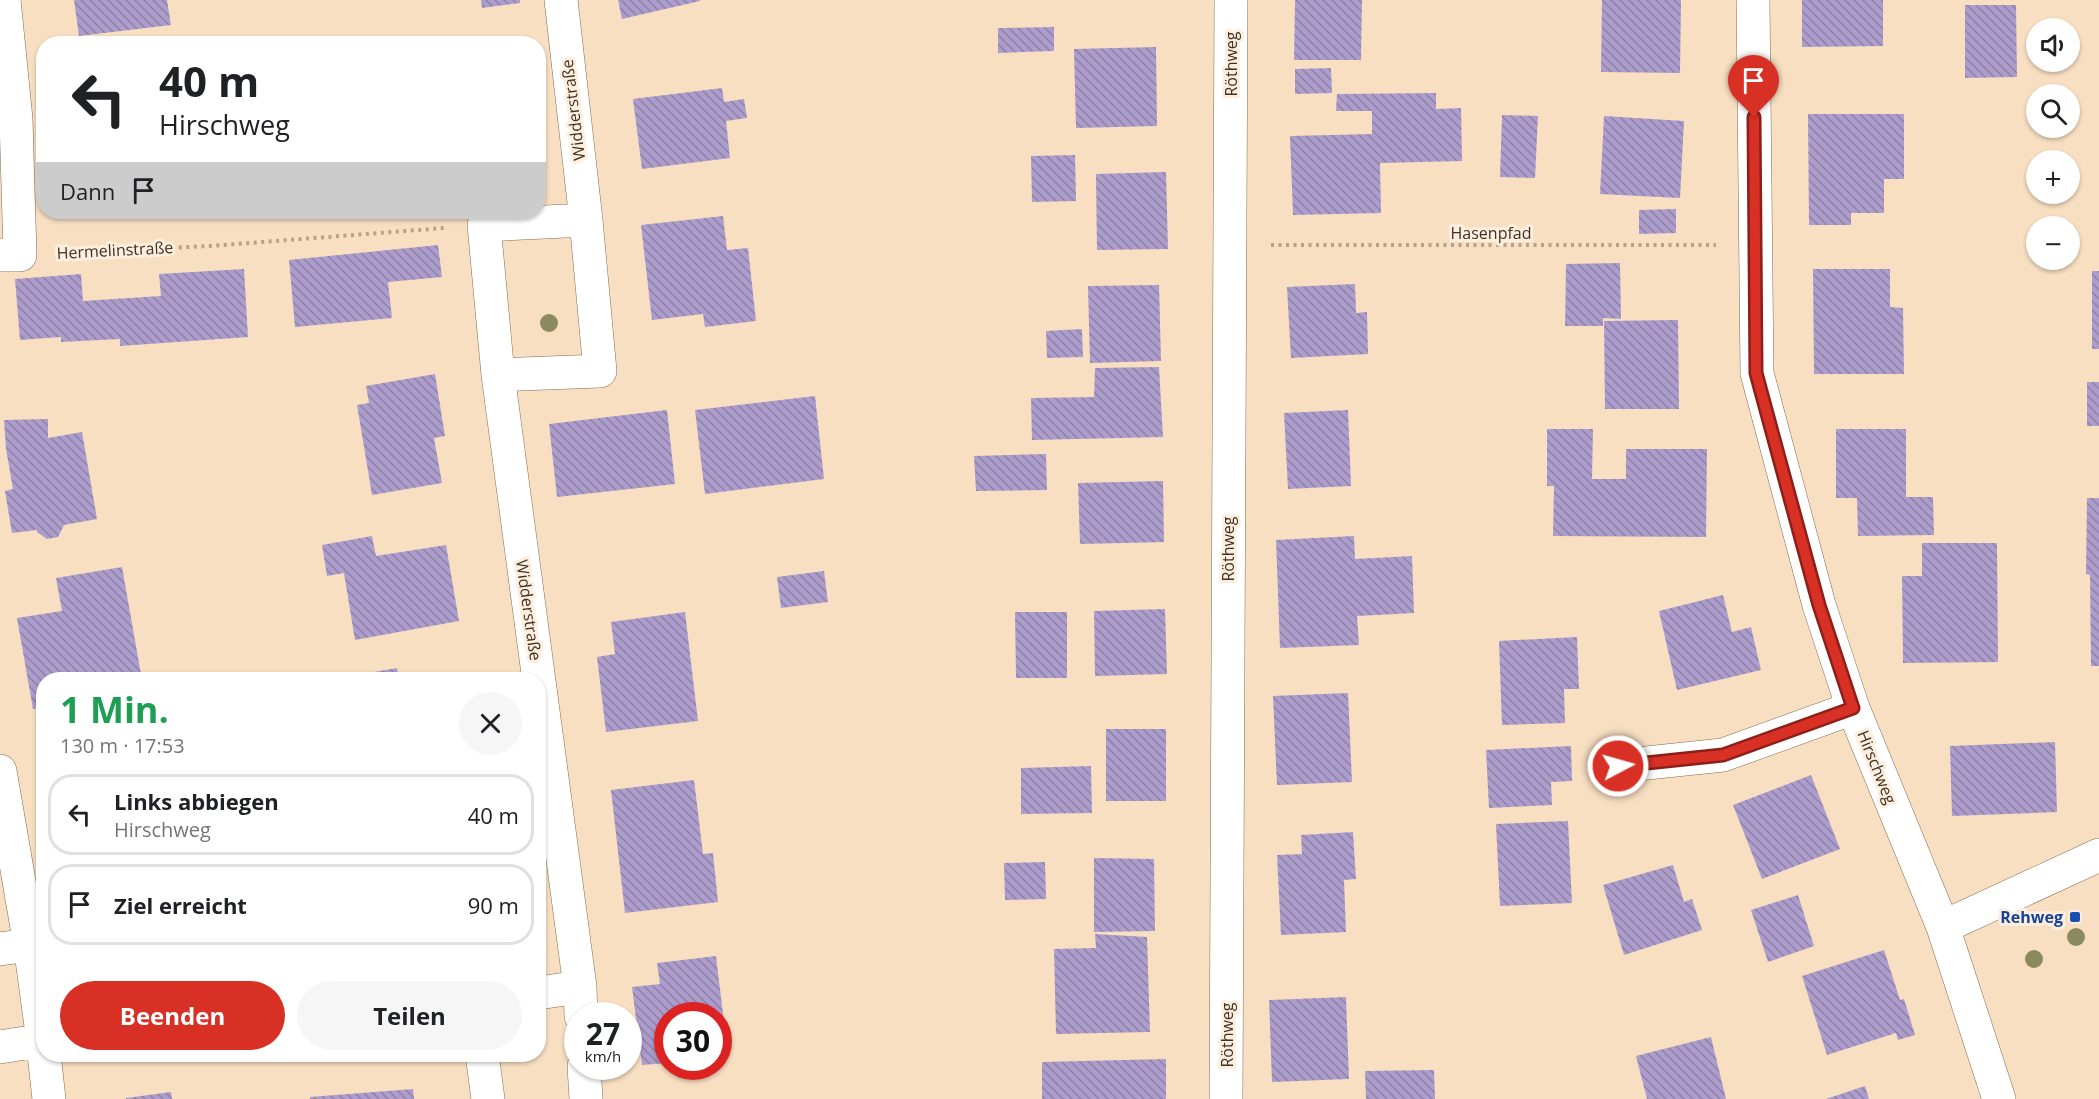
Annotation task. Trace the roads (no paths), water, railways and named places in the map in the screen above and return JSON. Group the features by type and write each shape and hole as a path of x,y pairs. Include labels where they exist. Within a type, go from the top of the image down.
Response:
{"street":[{"path":"4,0 10,255"},
{"name":"Widderstraße","path":"498,375 600,371 586,220 561,0"},
{"name":"Röthweg","path":"1226,1099 1231,0"},
{"name":"Hirschweg","path":"1753,0 1756,373 1819,605 1853,708 1943,927 1998,1099"},
{"name":"Widderstraße","path":"537,672 498,375 484,225 586,220"},
{"path":"1618,766 1723,755 1853,708"},
{"name":"Widderstraße","path":"546,741 580,1001 546,995"},
{"path":"0,771 15,947 36,1021"},
{"path":"1943,927 2099,855"},
{"path":"0,1047 36,1046"},
{"path":"45,1062 49,1099"},
{"path":"483,1062 488,1099"},
{"path":"585,1080 586,1099"}],"place":[{"name":"Rehweg","path":"2075,917"}]}
